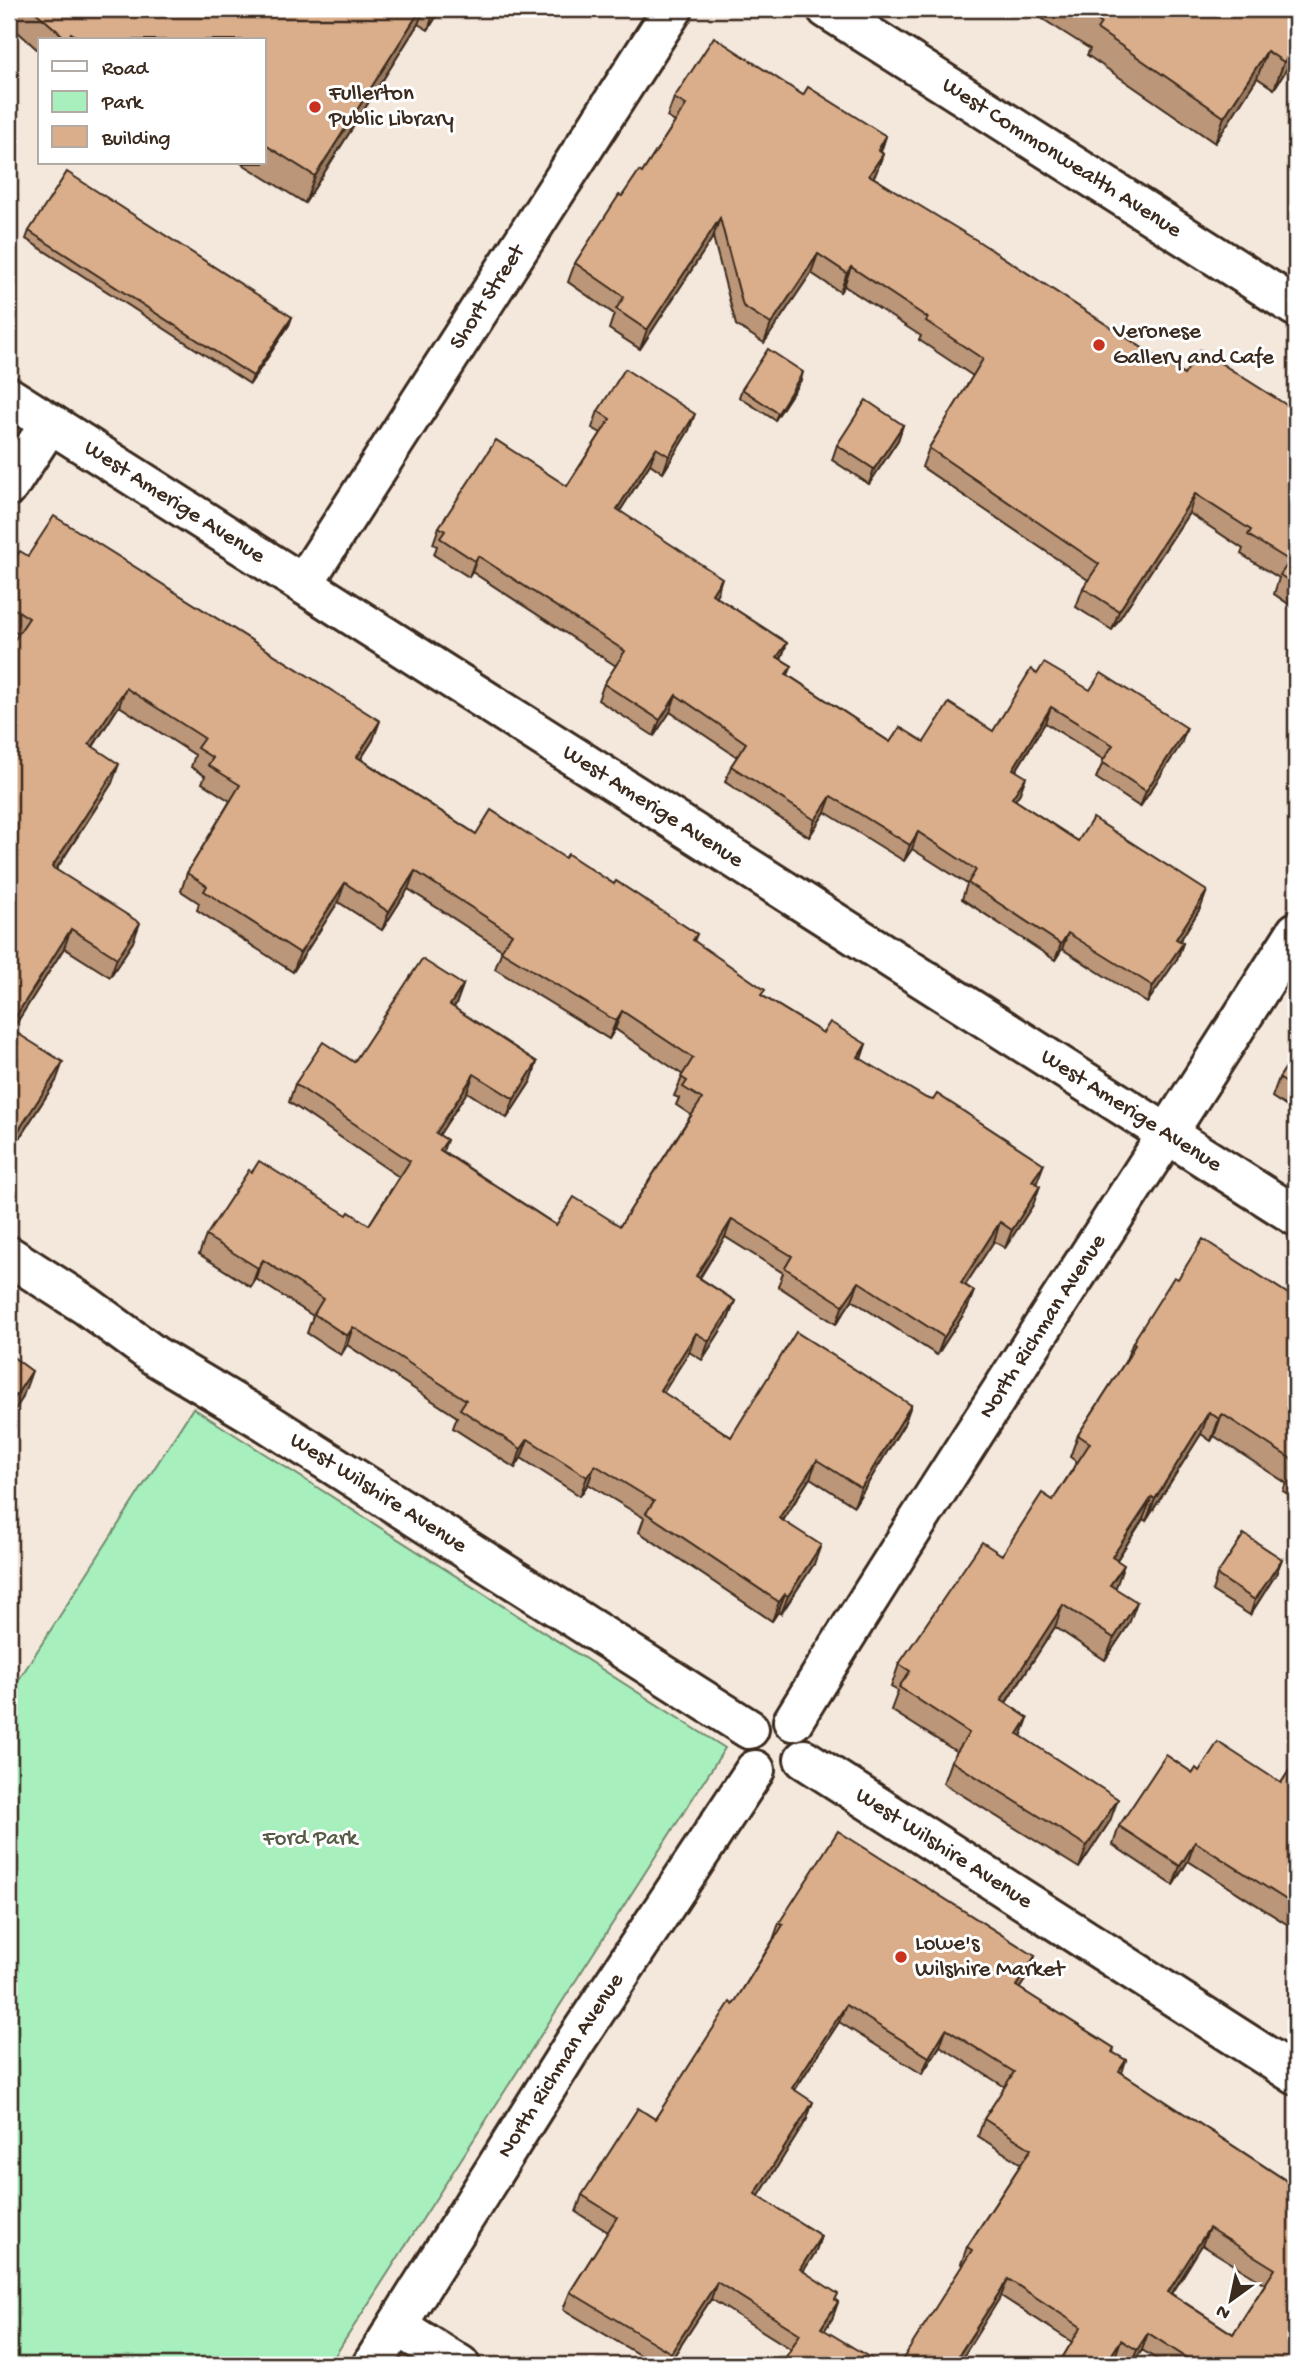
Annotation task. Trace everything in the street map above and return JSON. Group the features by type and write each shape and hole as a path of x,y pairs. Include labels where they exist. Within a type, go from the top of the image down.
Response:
{"street":[{"name":"Short Street","path":"303,584 673,9"},
{"name":"West Commonwealth Avenue","path":"827,9 1296,307"},
{"name":"West Amerige Avenue","path":"9,397 1296,1216"},
{"path":"9,486 50,423"},
{"name":"North Richman Avenue","path":"793,1721 926,1506 1168,1137 1296,932"},
{"name":"West Wilshire Avenue","path":"9,1256 87,1306 155,1356 266,1422 749,1729"},
{"path":"774,1715 793,1721 805,1738 804,1759 798,1768 780,1777 769,1777 755,1770 746,1758 744,1748 749,1729 756,1722 774,1715"},
{"name":"West Wilshire Avenue","path":"804,1759 1296,2075"},
{"name":"North Richman Avenue","path":"372,2365 575,2042 755,1770"},
{"path":"397,2326 460,2365"}],"green space":[{"name":"Ford Park","path":"193,1408 725,1748 329,2365 9,2365 9,1695"}],"building":[{"name":"Fullerton Public Library","path":"32,9 421,9 315,176 266,145 266,38 79,38 71,33 69,38"},
{"path":"1079,9 1296,9 1296,43 1284,62 1267,51 1224,117 1097,29 1101,23"},
{"path":"714,37 803,95 808,87 886,136 878,150 883,154 869,175 978,241 1184,375 1200,350 1296,411 1296,585 1280,575 1290,561 1248,535 1251,530 1195,494 1119,611 1083,588 1099,564 929,448 983,359 926,321 928,318 851,267 847,273 818,254 771,324 743,306 720,218 647,330 616,309 624,297 575,263 619,195 622,196 639,171 642,173 686,105 674,98"},
{"path":"67,172 292,317 253,376 29,231"},
{"path":"768,349 803,372 778,413 742,389"},
{"path":"625,369 695,414 669,456 656,448 617,509 722,578 712,594 787,643 777,657 792,666 786,674 890,742 900,727 924,742 949,703 993,731 1031,669 1037,674 1044,663 1090,690 1101,673 1187,728 1146,791 1102,762 1113,745 1051,707 1013,769 1026,777 1012,798 1078,841 1093,818 1207,891 1176,939 1183,943 1153,986 1068,933 1061,944 968,883 976,870 918,832 910,845 831,796 815,820 731,766 746,743 676,695 660,720 604,684 625,651 478,556 475,561 440,538 445,531 439,527 496,440 567,486 610,419 598,411"},
{"path":"866,400 903,425 874,469 837,445"},
{"path":"54,516 380,721 357,757 476,834 491,810 565,858 568,854 614,884 616,881 697,934 693,940 765,990 761,995 823,1033 830,1022 866,1044 858,1057 926,1098 933,1100 937,1094 1044,1164 1032,1181 1040,1186 1012,1230 1000,1222 961,1283 974,1291 944,1337 859,1282 843,1305 785,1268 792,1256 732,1219 696,1276 735,1301 709,1341 696,1333 660,1390 731,1437 796,1332 911,1405 861,1488 817,1460 779,1518 821,1545 788,1596 785,1594 779,1602 646,1513 654,1501 595,1465 587,1477 528,1439 521,1449 460,1409 466,1400 353,1327 347,1336 314,1314 323,1299 263,1260 258,1268 206,1236 249,1170 252,1172 259,1161 347,1215 349,1212 369,1225 410,1161 295,1084 323,1042 354,1062 422,959 463,985 450,1005 537,1062 514,1099 474,1074 436,1133 447,1140 440,1150 556,1225 574,1197 620,1226 702,1099 683,1087 687,1081 681,1077 693,1058 622,1011 616,1021 501,951 512,934 415,871 389,912 345,883 300,953 204,891 207,886 187,873 240,785 208,765 213,758 197,748 204,738 126,688 89,744 119,764 52,867 140,923 117,958 71,929 9,1027 9,648 29,618 9,605 9,568 20,551 28,556"},
{"path":"9,1028 63,1062 11,1142 9,1141"},
{"path":"1296,1052 1296,1089 1279,1078"},
{"path":"1203,1239 1296,1299 1296,1462 1222,1414 1219,1419 1209,1412 1155,1499 1152,1497 1112,1557 1124,1565 1110,1585 1137,1602 1114,1638 1063,1605 1001,1700 1028,1718 1018,1734 1118,1799 1087,1846 951,1761 969,1733 899,1687 910,1671 899,1664 982,1542 1002,1555 1042,1493 1053,1500 1090,1443 1078,1435 1129,1356 1135,1344 1133,1342 1174,1277 1178,1279"},
{"path":"9,1354 32,1371 9,1406"},
{"path":"1244,1534 1282,1559 1255,1600 1217,1575"},
{"path":"1218,1742 1281,1783 1296,1760 1296,1906 1195,1842 1180,1866 1119,1826 1166,1755 1193,1773 1196,1768 1199,1771"},
{"path":"838,1831 1035,1956 1016,1986 1114,2048 1112,2052 1126,2060 1119,2071 1296,2187 1296,2365 1198,2365 1148,2333 1137,2350 1121,2340 1105,2365 1058,2365 1081,2327 1008,2279 953,2364 955,2365 899,2365 972,2250 967,2247 1031,2149 984,2119 1014,2072 946,2029 929,2057 846,2005 792,2088 813,2102 755,2194 821,2236 800,2269 838,2294 835,2300 838,2302 821,2328 882,2365 781,2365 800,2334 717,2282 671,2353 570,2292 617,2217 582,2195 638,2108 655,2119 730,2002 733,2005 783,1925 779,1923","holes":["1209,2228 1275,2269 1233,2334 1168,2292"]}],"place":[{"name":"Fullerton Public Library","path":"315,107"},
{"name":"Veronese Gallery and Cafe","path":"1099,345"},
{"name":"Lowe's Wilshire Market","path":"901,1957"}]}
